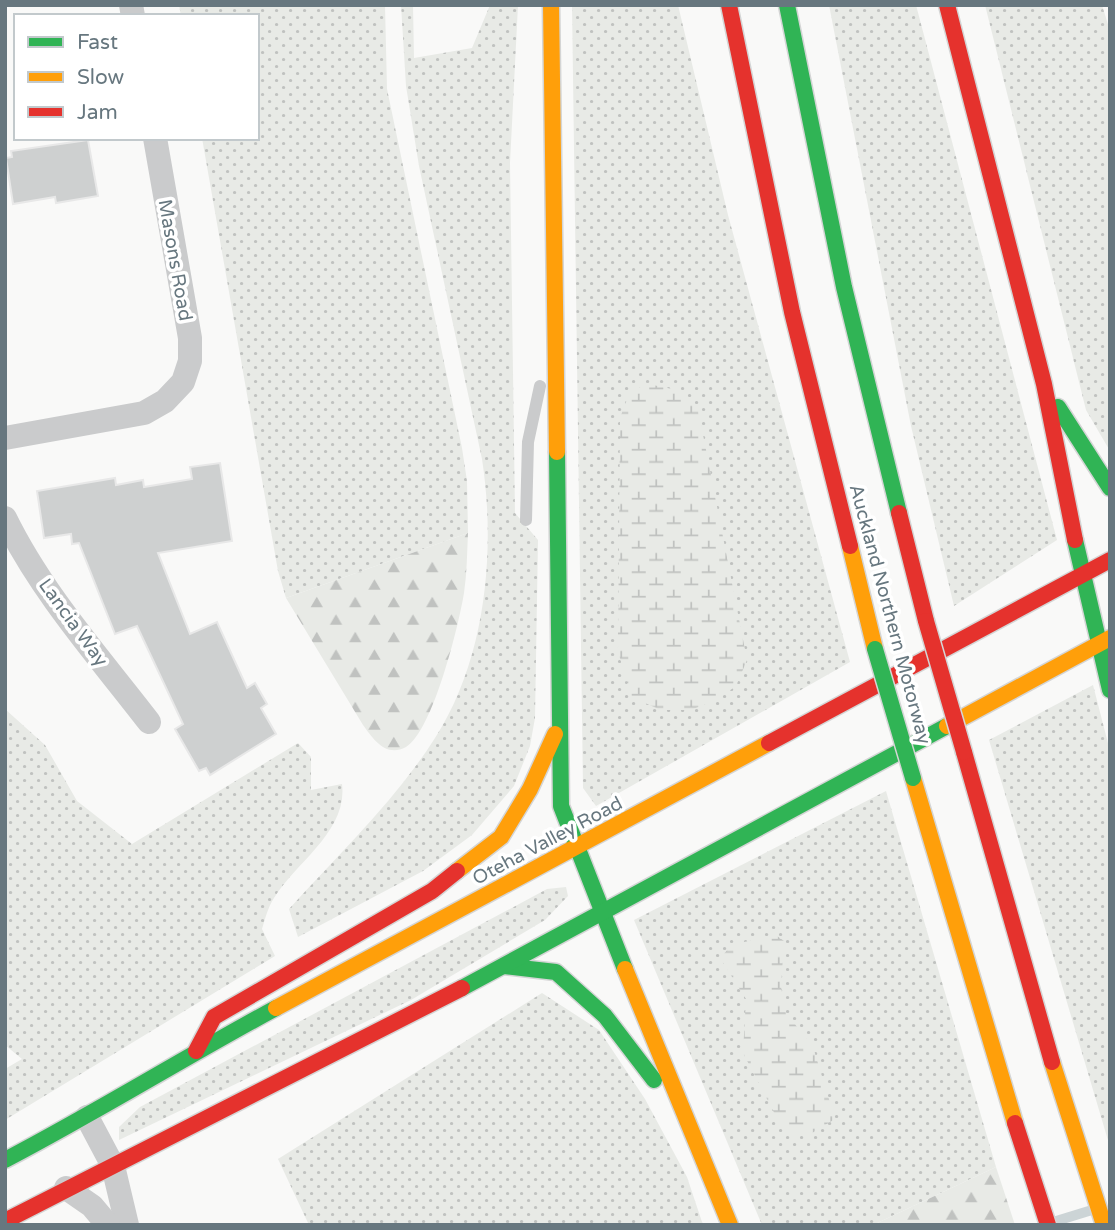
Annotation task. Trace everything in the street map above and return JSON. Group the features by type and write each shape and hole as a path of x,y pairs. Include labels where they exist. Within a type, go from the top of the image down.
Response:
{"main road":[{"path":"551,5 561,806 575,849 602,911 682,1118 730,1225"},
{"name":"Auckland Northern Motorway","path":"729,5 792,312 875,649 1021,1146 1048,1225"},
{"name":"Auckland Northern Motorway","path":"787,5 844,287 926,621 1069,1120 1104,1225"},
{"path":"947,5 1044,384 1083,575 1104,642 1110,690"},
{"path":"1044,384 1110,488"},
{"name":"Oteha Valley Road","path":"5,1160 87,1116 196,1051 1110,560"},
{"path":"5,1221 504,966 1104,642"},
{"path":"196,1051 214,1017 432,891 501,837 530,789 558,726"},
{"path":"504,966 556,972 605,1016 682,1118"}],"street":[{"name":"Masons Road","path":"5,438 144,413 165,401 183,382 190,361 190,338 155,140"},
{"name":"Lancia Way","path":"5,519 16,540 64,610 149,722"},
{"path":"87,1116 113,1166 127,1225"},
{"path":"66,1188 92,1206 108,1225"}],"lane":[{"path":"526,520 528,442 555,315"}],"green space":[{"path":"179,5 385,5 387,89 462,448 467,481 468,533 286,598 278,571 202,140 259,140 259,14 181,14"},
{"path":"401,5 413,5 414,58 472,48 490,5 518,5 510,163 515,513 538,540 535,718 530,746 514,786 472,835 423,871 298,937 289,909 402,784 435,738 466,674 483,603 488,530 482,459 419,166 406,86"},
{"path":"572,5 678,5 728,215 850,662 596,806 583,788"},
{"path":"829,5 916,5 1057,540 954,606 911,426"},
{"path":"985,5 1102,5 1110,31 1110,451 1086,410"},
{"path":"648,384 677,390 698,409 747,660 736,686 715,701 690,710 661,710 631,697 618,651 620,418 630,391"},
{"path":"468,533 464,593 451,651 435,699 416,737 399,750 386,749 363,725 286,598"},
{"path":"1093,685 1110,751 1110,1147 989,740"},
{"path":"5,709 45,745 77,801 132,844 298,743 311,757 311,790 342,784 342,801 329,831 283,885 268,909 262,929 275,956 5,1120 5,1069 22,1059 5,1045"},
{"path":"886,791 996,1167 873,1225 762,1225 634,920"},
{"path":"566,887 568,896 545,920 411,1000 119,1140 119,1127 140,1107 547,889"},
{"path":"777,936 784,941 781,987 786,1013 813,1047 835,1119 812,1133 794,1135 780,1124 743,1053 746,999 720,958 733,944"},
{"path":"542,993 599,1030 645,1099 687,1177 703,1225 309,1225 278,1159"},
{"path":"996,1167 1015,1225 873,1225"}],"building":[{"path":"88,140 98,196 56,203 55,197 13,204 6,158 12,157 11,151"},
{"path":"220,463 232,541 158,553 190,634 217,622 247,688 255,683 267,704 261,708 276,734 210,775 206,768 199,771 175,729 183,724 137,626 115,634 79,543 72,544 71,534 44,538 37,491 115,478 116,485 143,480 144,487 192,479 190,467"}],"waterway":[{"path":"1053,1222 1092,1210"}],"traffic: fast":[{"path":"787,5 844,287 899,513"},
{"path":"1058,407 1110,488"},
{"path":"557,452 561,806 625,969"},
{"path":"1075,540 1110,690"},
{"path":"875,649 913,778"},
{"path":"462,988 947,726"},
{"path":"504,966 556,972 605,1016 654,1080"},
{"path":"5,1160 276,1008"}],"traffic: slow":[{"path":"551,5 557,452"},
{"path":"850,546 875,649"},
{"path":"947,726 1110,638"},
{"path":"457,871 501,837 530,789 555,734"},
{"path":"276,1008 769,743"},
{"path":"913,778 1015,1123"},
{"path":"625,969 730,1225"},
{"path":"1052,1062 1104,1225"}],"traffic: jam":[{"path":"729,5 792,312 850,546"},
{"path":"947,5 1044,384 1075,540"},
{"path":"899,513 926,621"},
{"path":"769,743 1110,560"},
{"path":"926,621 964,752"},
{"path":"964,752 1052,1062"},
{"path":"196,1051 214,1017 432,891 457,871"},
{"path":"5,1221 462,988"},
{"path":"1015,1123 1048,1225"}]}
